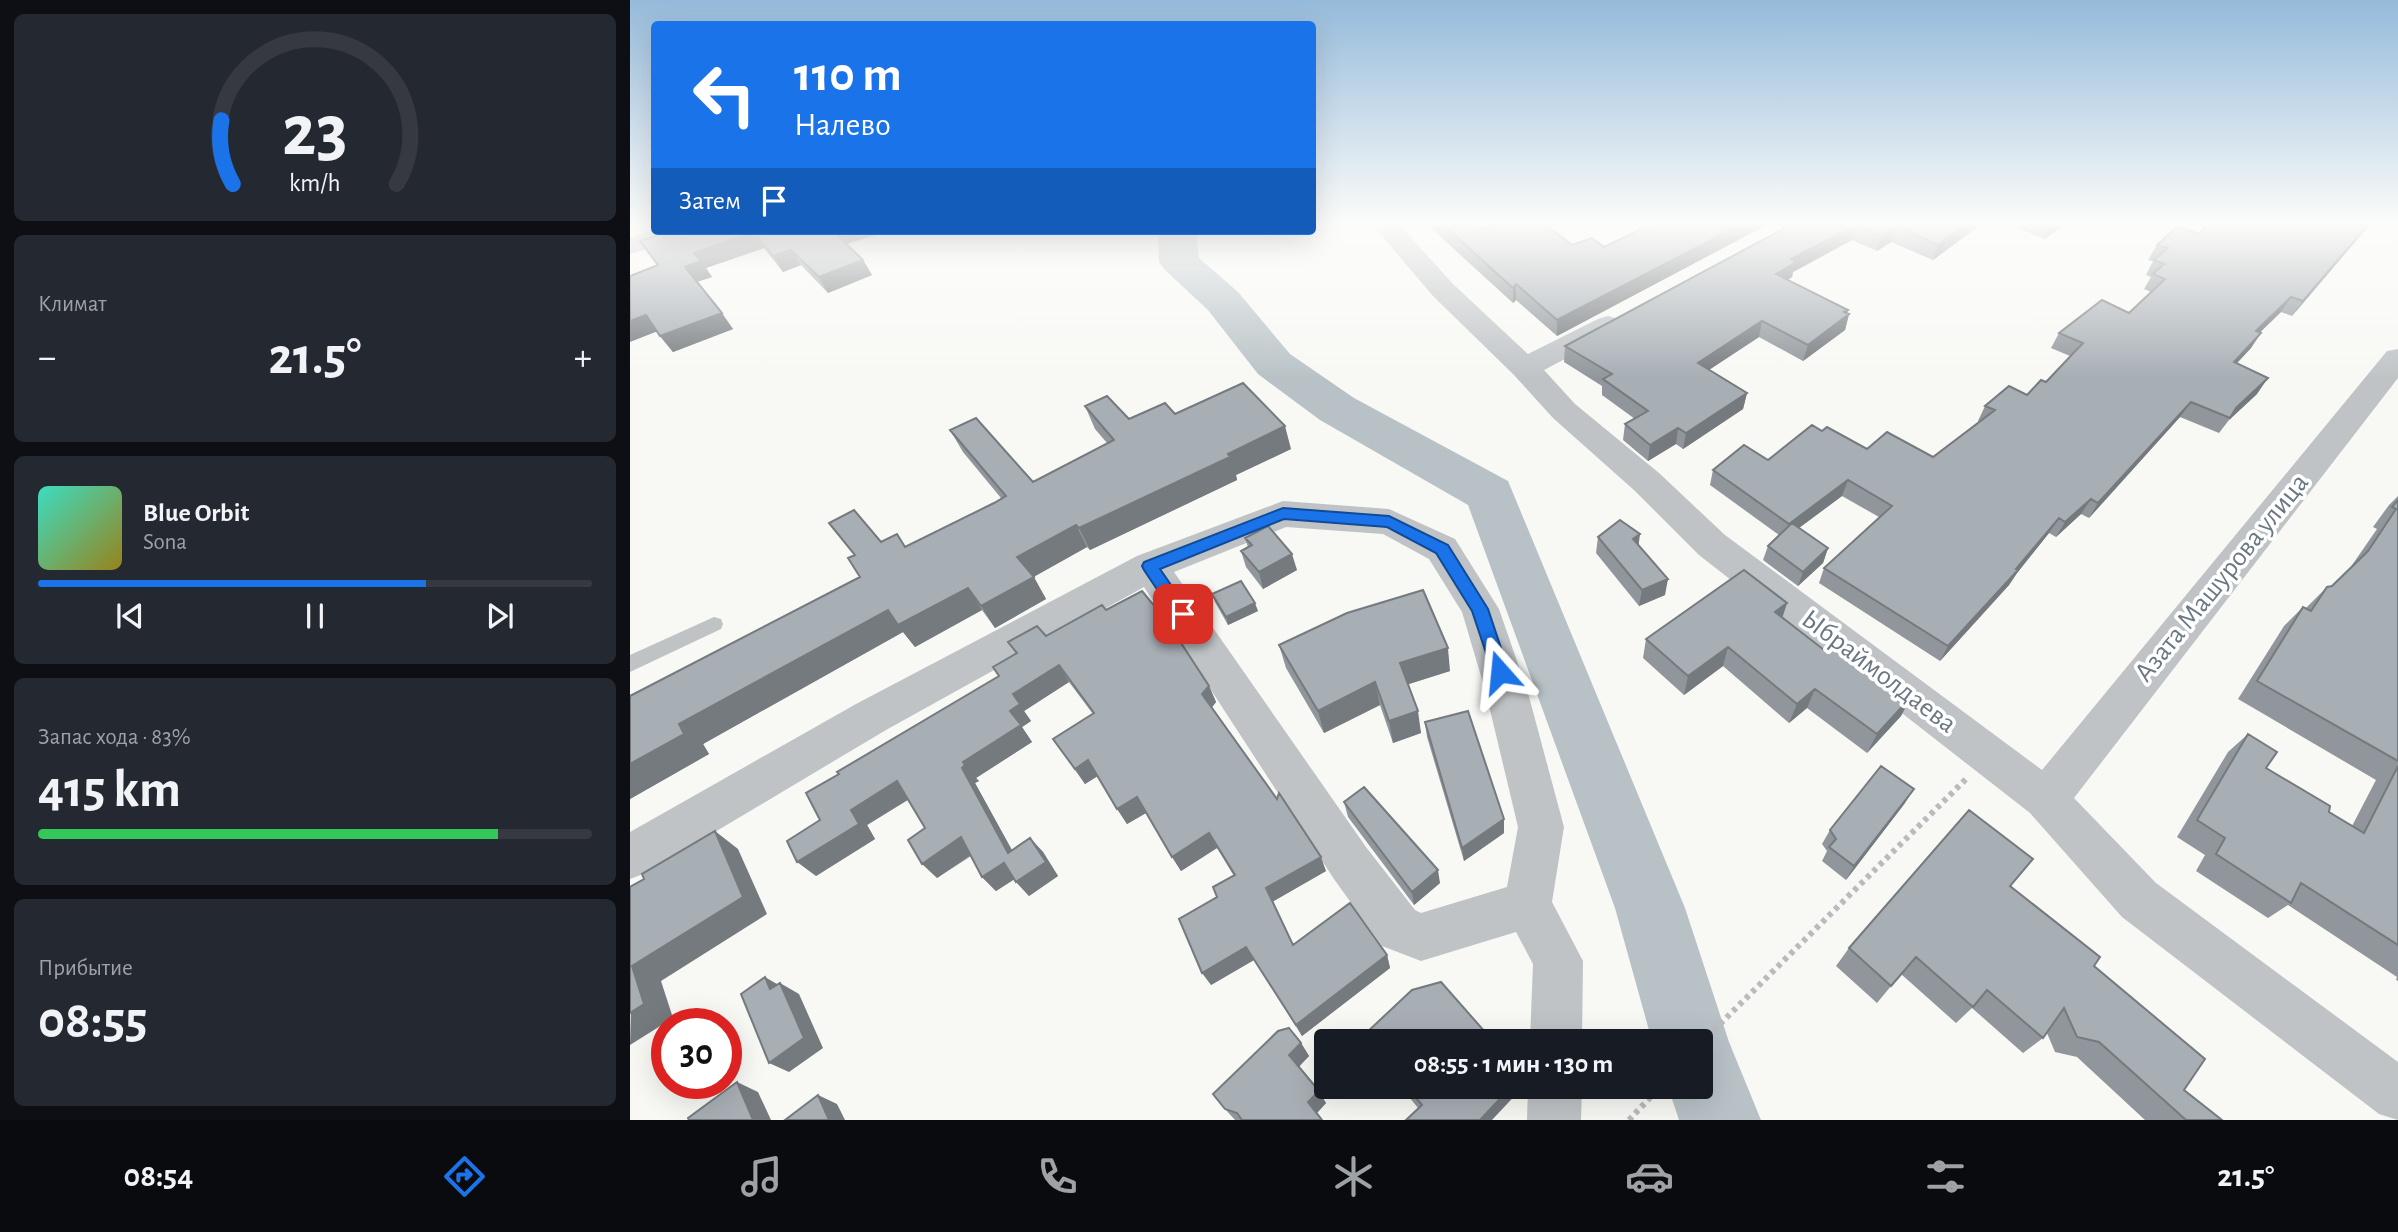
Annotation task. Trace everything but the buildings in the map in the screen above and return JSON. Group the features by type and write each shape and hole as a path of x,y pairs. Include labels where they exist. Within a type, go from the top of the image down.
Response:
{"street":[{"name":"Ыбраймолдаева","path":"1429,274 1525,368 1564,411 1647,482 1712,545 2046,799 2138,900 2398,1095"},
{"path":"1525,368 1630,313"},
{"name":"Азата Машурова улица","path":"2046,799 2398,358"},
{"path":"630,857 871,717 1150,566 1283,514 1389,522 1442,549 1480,609 1507,693 1541,827 1528,905 1558,961 1556,1029"},
{"path":"1150,566 1350,863 1399,929 1421,937 1528,905"},
{"path":"1554,1120 1555,1099"}],"lane":[{"path":"630,664 714,624"}],"path":[{"path":"1713,1032 1989,756"},
{"path":"1629,1120 1649,1099"}],"waterway":[{"path":"1193,274 1223,301 1274,364 1337,409 1490,494 1650,908 1687,1029"},
{"path":"1712,1099 1720,1120"}],"route":[{"path":"1183,614 1150,566 1283,514 1389,522 1442,549 1480,609 1500,672"}]}
